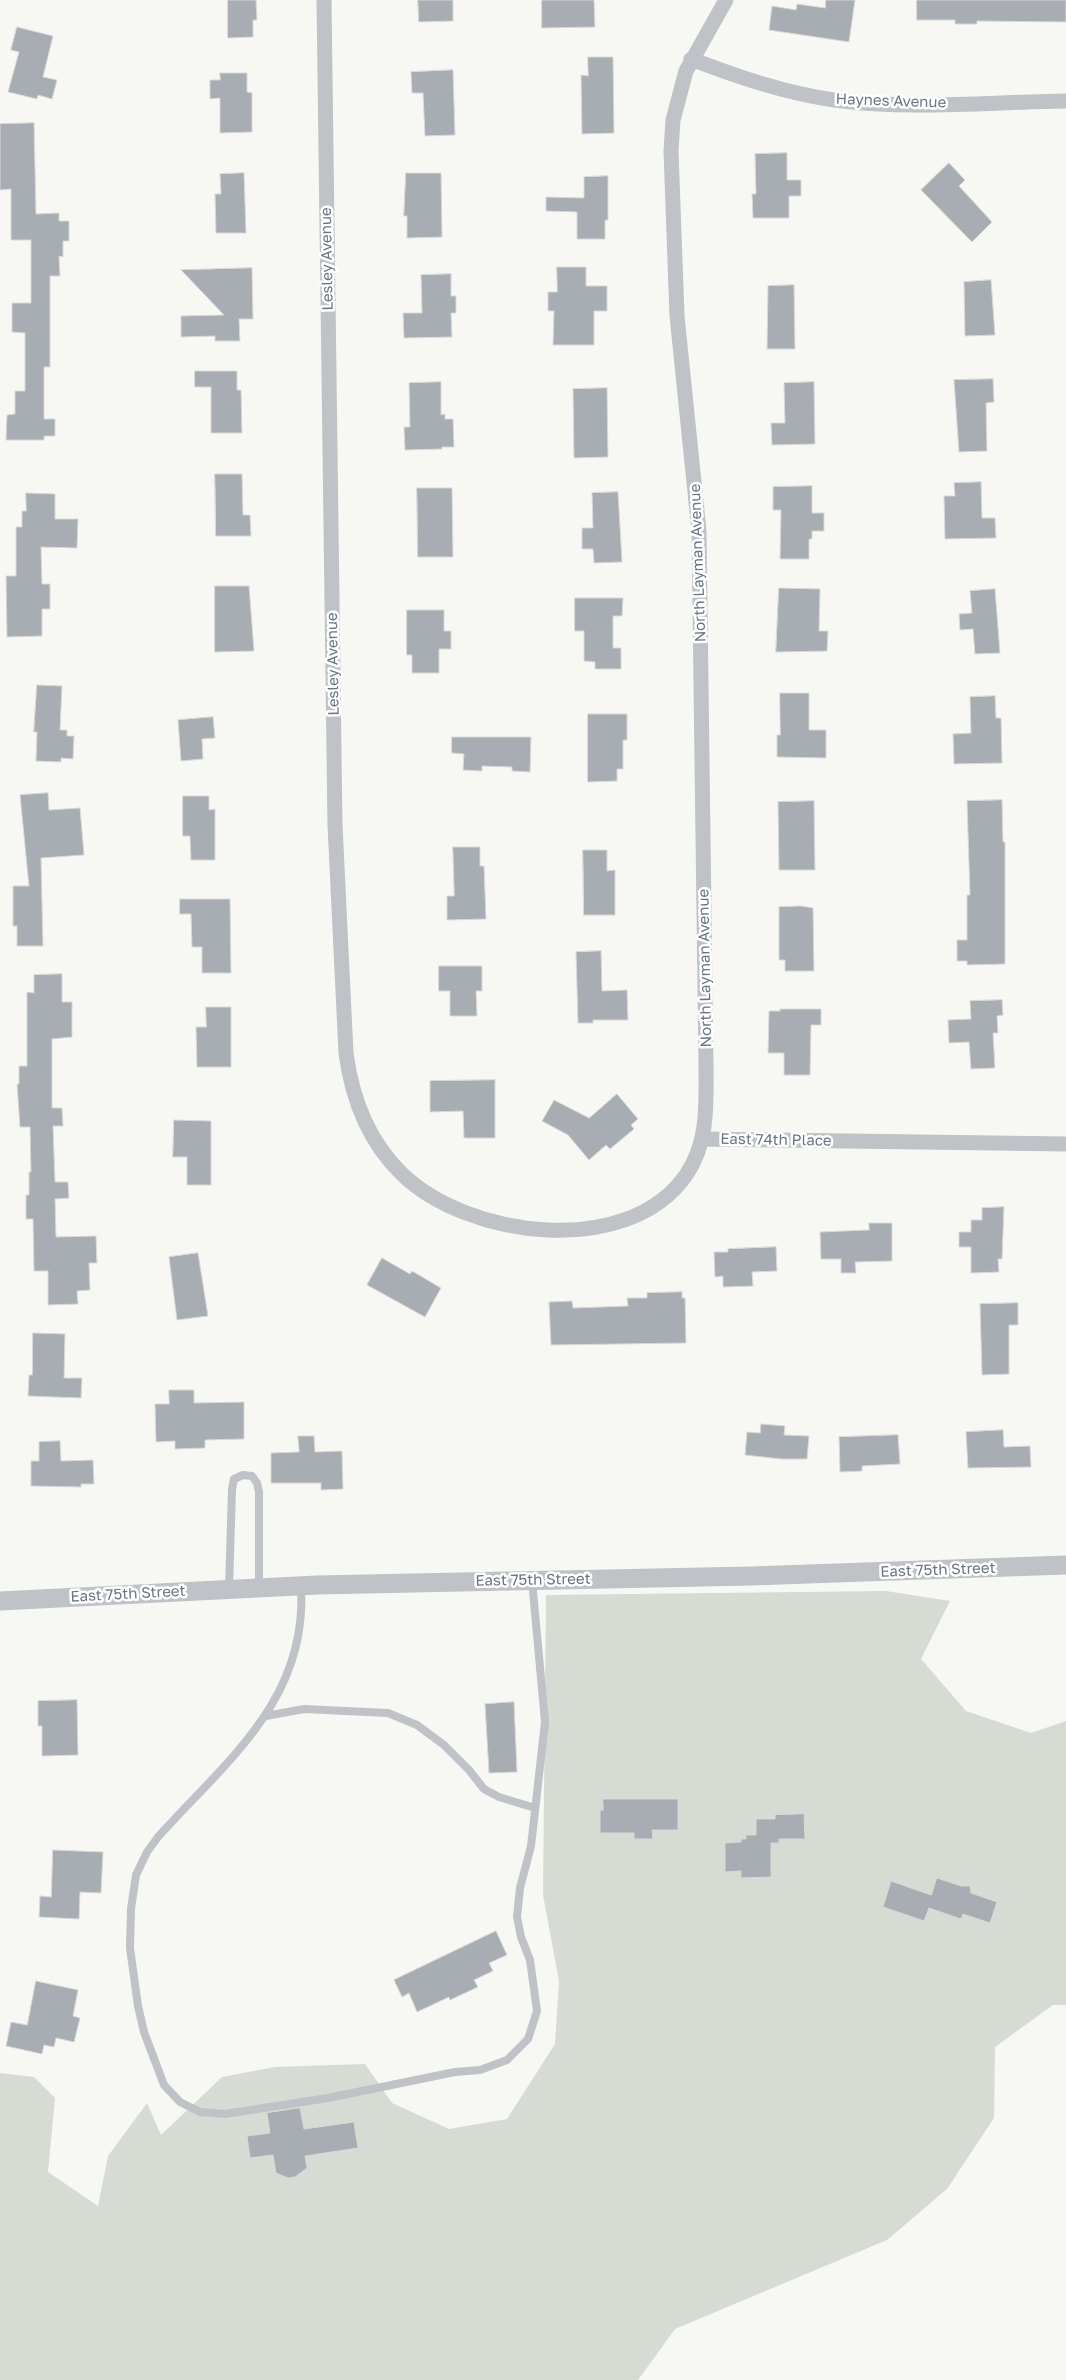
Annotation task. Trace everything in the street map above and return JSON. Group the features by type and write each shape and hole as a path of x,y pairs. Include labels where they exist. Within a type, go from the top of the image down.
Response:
{"street":[{"name":"Lesley Avenue","path":"324,0 335,825 348,1070 365,1123 384,1154 402,1174 424,1192 464,1214 527,1228"},
{"name":"North Layman Avenue","path":"702,1138 705,1121 706,1065 699,531 677,316 671,197 673,120 678,94 692,60 726,0"},
{"name":"Haynes Avenue","path":"692,60 755,82 843,101 901,104 1066,101"},
{"name":"East 74th Place","path":"527,1228 591,1228 635,1217 675,1189 692,1165 702,1138 1066,1144"},
{"name":"East 75th Street","path":"0,1601 301,1586 751,1576 1066,1565"}],"lane":[{"path":"229,1589 232,1489 234,1479 243,1475 252,1476 257,1483 259,1492 259,1588"},
{"path":"301,1586 302,1609 294,1656 277,1697 251,1736 158,1837 147,1852 136,1875 131,1909 130,1948 138,2006 144,2032 164,2085 180,2102 200,2112 224,2114 328,2098 455,2072 480,2070 507,2060 528,2040 538,2011 530,1960 521,1937 517,1917 520,1888 531,1846 545,1722 532,1580"},
{"path":"266,1716 304,1709 388,1713 417,1725 444,1746 469,1770 484,1789 499,1797 535,1808"}],"shaded area":[{"path":"886,1591 950,1601 921,1659 966,1711 1031,1733 1066,1721 1066,2005 1053,2005 995,2047 994,2118 947,2189 887,2240 675,2329 638,2380 0,2380 0,2073 34,2077 55,2098 48,2172 98,2206 108,2156 147,2103 161,2135 222,2077 275,2067 365,2064 392,2103 449,2129 507,2119 555,2044 559,1981 543,1895 546,1595"}],"building":[{"path":"228,0 256,0 257,20 253,20 253,37 228,38"},
{"path":"418,0 453,0 453,21 419,22"},
{"path":"542,0 594,0 595,27 542,28"},
{"path":"826,0 855,0 849,42 769,30 772,6 796,10 797,4 825,8"},
{"path":"917,0 1066,0 1066,22 977,21 977,24 955,24 955,20 917,20"},
{"path":"17,27 53,36 43,77 57,80 52,99 38,95 37,99 8,92 19,52 11,50"},
{"path":"588,57 613,57 614,133 582,134 581,75 588,76"},
{"path":"453,70 455,135 425,136 423,93 412,93 411,72"},
{"path":"220,73 247,73 247,92 252,93 252,132 220,133 220,98 210,99 210,80 220,80"},
{"path":"34,123 36,214 59,213 59,221 69,221 69,241 63,241 63,257 59,256 60,276 50,276 50,367 44,367 44,419 55,419 55,436 44,436 44,440 6,440 7,415 15,414 15,391 25,391 25,333 12,332 12,303 31,303 31,240 11,240 11,189 0,190 0,124"},
{"path":"787,153 787,180 801,180 801,196 789,196 789,218 753,218 752,194 756,194 755,154"},
{"path":"949,163 965,180 959,186 992,222 972,242 921,190"},
{"path":"244,173 246,233 216,233 215,194 221,194 220,174"},
{"path":"406,173 441,173 442,237 407,238 407,216 404,216"},
{"path":"608,176 608,220 605,220 605,239 577,239 577,212 546,211 546,197 584,198 584,177"},
{"path":"557,267 586,267 586,286 607,286 607,311 594,311 594,345 553,345 554,311 548,311 548,292 557,292"},
{"path":"252,268 253,319 239,319 240,341 215,341 215,336 181,337 181,316 224,315 181,270"},
{"path":"451,274 451,296 456,296 456,313 451,313 452,337 404,338 403,313 422,313 421,275"},
{"path":"991,280 995,335 965,336 964,282"},
{"path":"794,285 795,349 767,349 768,286"},
{"path":"195,371 237,371 237,390 241,390 242,433 211,433 211,387 195,387"},
{"path":"993,379 994,402 986,403 987,451 959,452 954,380"},
{"path":"441,382 441,415 445,414 445,419 453,419 454,447 405,450 404,427 410,427 409,383"},
{"path":"814,382 815,444 772,445 771,423 785,423 784,383"},
{"path":"607,388 608,457 574,458 573,389"},
{"path":"215,474 242,474 243,515 250,515 251,536 216,536"},
{"path":"981,482 982,518 995,518 996,538 945,539 944,496 955,496 954,483"},
{"path":"812,486 812,513 824,513 824,531 812,531 812,539 809,539 809,559 780,559 781,510 773,510 773,487"},
{"path":"417,488 452,488 453,557 418,557"},
{"path":"618,492 622,562 594,563 593,549 582,549 582,528 593,528 592,493"},
{"path":"26,493 55,494 55,519 78,519 77,548 41,547 42,584 50,584 50,609 42,609 42,636 7,637 6,576 16,576 16,527 22,527 22,511 26,511"},
{"path":"215,586 249,586 254,651 215,652"},
{"path":"779,588 820,589 819,631 828,631 827,651 776,652"},
{"path":"995,589 1000,653 975,654 973,629 960,630 959,614 972,613 970,591"},
{"path":"575,598 623,598 622,616 613,616 613,648 621,648 621,669 595,669 595,662 584,661 584,631 575,631"},
{"path":"407,610 444,610 444,631 451,631 451,649 439,649 439,673 412,673 412,655 407,655"},
{"path":"37,685 62,686 60,730 67,730 67,736 74,736 73,759 61,758 61,762 36,761 37,732 34,732"},
{"path":"780,693 809,693 809,730 826,730 826,758 777,757 777,735 780,735"},
{"path":"995,696 996,718 1001,718 1002,763 954,764 953,734 971,733 970,697"},
{"path":"588,714 627,714 627,740 623,740 623,769 617,769 617,781 588,782"},
{"path":"213,717 215,738 202,739 203,759 181,761 178,720"},
{"path":"452,737 531,737 530,772 512,771 512,767 482,766 482,771 463,770 464,754 452,753"},
{"path":"48,793 49,810 80,808 84,855 41,858 43,946 17,946 17,926 13,926 13,886 29,886 20,795"},
{"path":"183,796 209,796 209,810 215,809 215,860 191,860 190,836 183,836"},
{"path":"1002,800 1003,842 1005,842 1005,964 967,965 967,961 957,961 957,940 967,940 967,895 970,895 967,801"},
{"path":"814,801 815,870 779,870 778,802"},
{"path":"453,847 480,847 480,866 484,866 486,919 447,920 447,896 454,896"},
{"path":"583,850 607,850 607,871 615,870 615,915 584,915"},
{"path":"180,899 230,899 231,973 202,973 202,947 192,947 191,914 180,914"},
{"path":"801,906 813,908 814,971 785,971 785,960 779,960 779,907"},
{"path":"601,951 602,991 627,990 628,1020 593,1020 593,1023 578,1023 576,952"},
{"path":"439,966 482,966 482,991 476,991 477,1016 450,1016 450,991 439,991"},
{"path":"62,974 62,1002 72,1002 72,1037 52,1039 52,1108 62,1108 63,1126 53,1126 55,1182 68,1182 69,1198 55,1199 56,1237 96,1236 97,1263 89,1263 90,1290 77,1291 78,1304 48,1305 48,1271 34,1271 33,1219 26,1219 26,1195 29,1195 29,1172 31,1172 30,1127 20,1127 17,1084 19,1084 19,1066 27,1066 27,992 34,993 34,975"},
{"path":"1002,1000 1003,1015 997,1016 998,1033 993,1033 995,1068 971,1069 969,1042 949,1043 948,1020 971,1019 970,1001"},
{"path":"206,1007 231,1007 231,1067 197,1067 196,1027 206,1027"},
{"path":"780,1009 821,1009 821,1025 811,1025 810,1075 784,1075 784,1053 768,1053 769,1011 780,1011"},
{"path":"495,1080 495,1138 464,1138 463,1111 430,1112 430,1081"},
{"path":"617,1094 638,1119 631,1125 634,1129 610,1149 606,1145 589,1160 568,1135 542,1121 554,1100 589,1118"},
{"path":"174,1120 211,1121 211,1185 187,1185 187,1157 173,1157"},
{"path":"1004,1207 1002,1259 998,1259 999,1272 971,1273 971,1247 959,1247 959,1232 971,1232 971,1220 982,1220 982,1208"},
{"path":"869,1223 892,1223 892,1261 855,1262 856,1273 841,1273 841,1259 821,1259 820,1232 869,1230"},
{"path":"776,1247 777,1271 752,1272 753,1286 723,1287 723,1276 715,1277 714,1252 728,1252 728,1249"},
{"path":"198,1253 208,1316 177,1320 169,1257"},
{"path":"382,1258 410,1274 412,1271 441,1288 425,1317 367,1285"},
{"path":"682,1292 682,1298 685,1298 686,1343 551,1345 549,1302 572,1301 573,1308 628,1306 627,1298 647,1298 647,1293"},
{"path":"1018,1303 1018,1325 1009,1325 1009,1374 982,1375 980,1304"},
{"path":"33,1333 65,1334 64,1378 82,1378 81,1398 28,1396 29,1375 32,1375"},
{"path":"169,1390 194,1390 194,1403 244,1402 244,1439 205,1440 205,1448 175,1449 175,1441 156,1442 155,1404 169,1404"},
{"path":"761,1424 785,1426 784,1435 809,1436 807,1459 781,1459 745,1455 747,1432 760,1433"},
{"path":"1003,1430 1004,1447 1030,1446 1031,1467 968,1468 966,1432"},
{"path":"898,1435 900,1464 862,1466 862,1471 840,1472 839,1437"},
{"path":"298,1436 314,1436 315,1452 342,1451 343,1489 321,1490 321,1483 271,1483 271,1453 299,1452"},
{"path":"60,1441 61,1461 93,1460 94,1484 81,1484 81,1487 31,1486 31,1461 39,1461 39,1442"},
{"path":"77,1700 78,1755 42,1756 42,1726 38,1726 38,1701"},
{"path":"514,1702 517,1772 489,1773 485,1704"},
{"path":"603,1799 678,1799 678,1830 652,1830 653,1839 634,1839 634,1833 600,1833 600,1810 603,1810"},
{"path":"804,1814 805,1839 779,1839 779,1843 771,1843 771,1877 741,1878 741,1871 725,1872 725,1843 741,1842 741,1839 746,1839 746,1835 756,1835 756,1819 775,1819 775,1815"},
{"path":"53,1850 103,1852 101,1893 80,1892 79,1919 39,1917 40,1896 51,1897"},
{"path":"937,1878 961,1886 970,1886 971,1893 997,1902 990,1923 963,1914 961,1919 929,1908 924,1921 883,1907 891,1881 931,1895"},
{"path":"496,1931 507,1955 489,1963 493,1971 474,1980 478,1987 450,2000 449,1997 417,2012 409,1993 402,1997 394,1980"},
{"path":"36,1981 78,1990 73,2016 80,2018 74,2042 56,2038 54,2047 44,2045 42,2054 6,2046 11,2022 27,2025"},
{"path":"300,2108 304,2129 354,2122 358,2148 305,2156 307,2168 295,2177 288,2178 276,2173 273,2155 250,2158 247,2136 270,2133 267,2113"}]}
